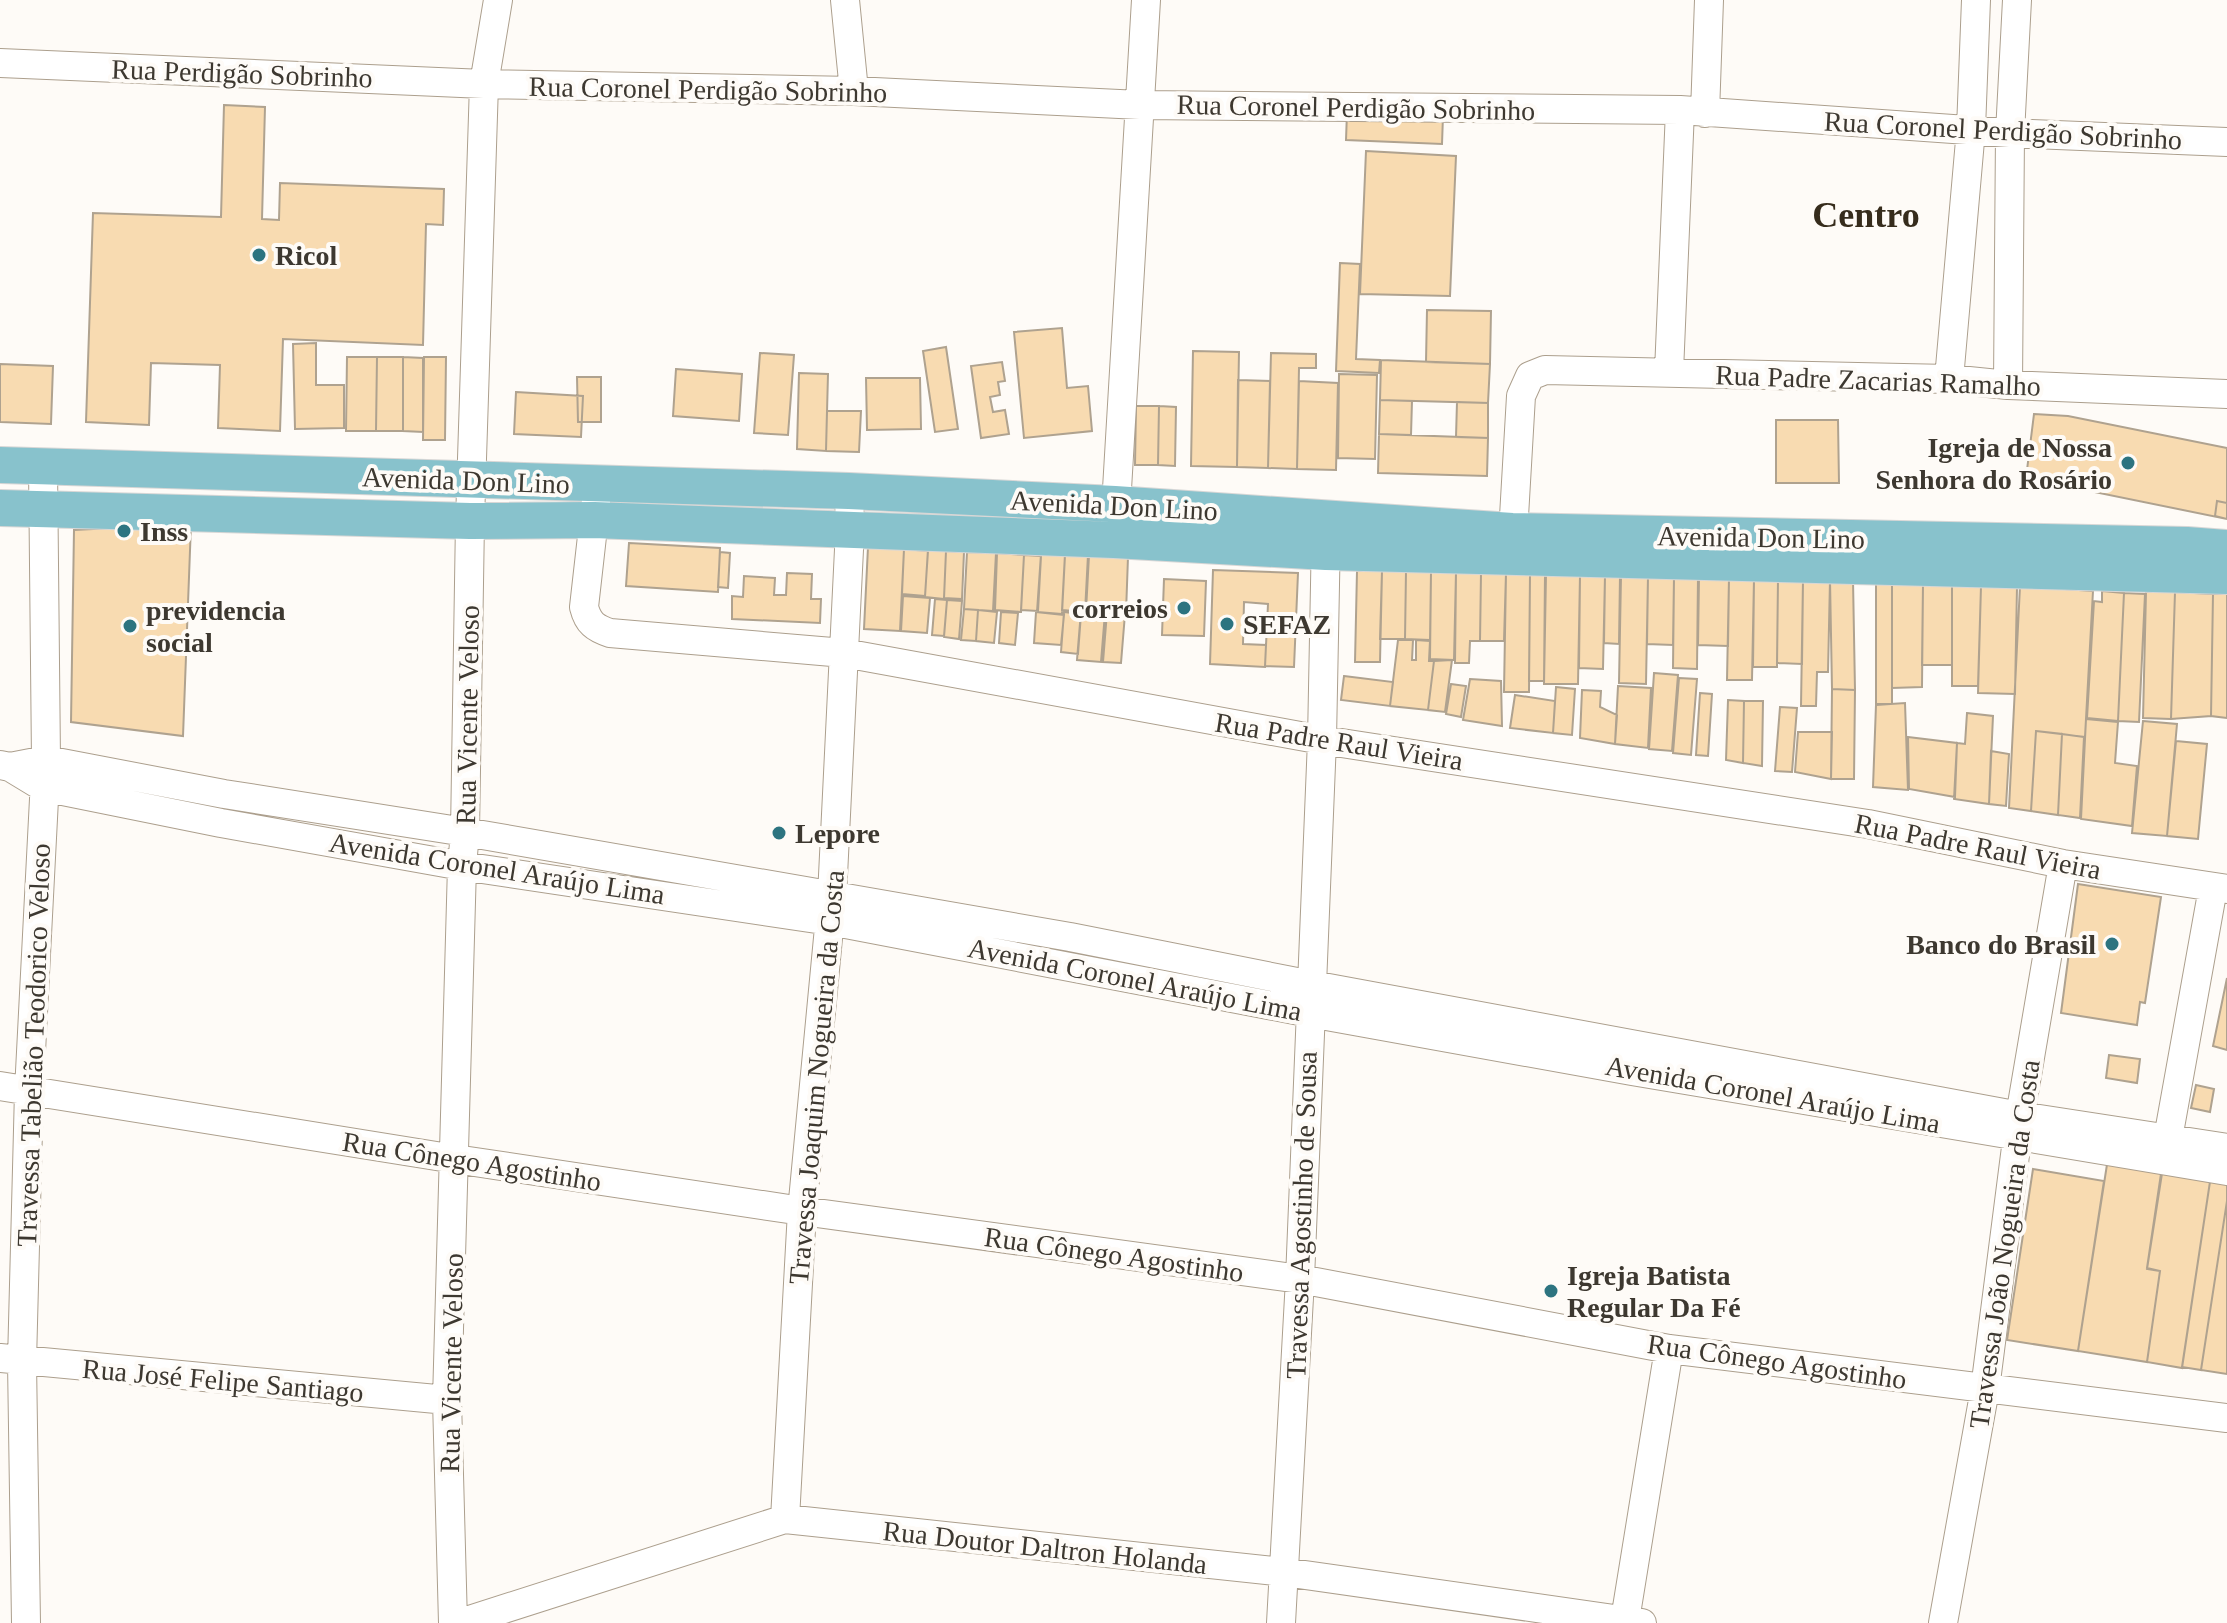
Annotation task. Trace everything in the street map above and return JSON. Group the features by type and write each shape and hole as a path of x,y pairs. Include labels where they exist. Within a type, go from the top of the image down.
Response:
{"main road":[{"name":"Avenida Don Lino","path":"0,465 849,491 1115,504 1326,535"},
{"path":"249,473 249,515"},
{"name":"Avenida Don Lino","path":"0,508 470,521 594,520 1114,540 1326,535 2227,576"},
{"name":"Avenida Don Lino","path":"1512,543 2171,545 2227,548"}],"street":[{"name":"Rua Vicente Veloso","path":"453,1623 447,1400 465,832 470,521 484,84 498,0"},
{"path":"845,0 854,91"},
{"path":"1114,540 1146,0"},
{"path":"1669,372 1692,111 1709,0"},
{"path":"1949,379 1971,129 1976,0"},
{"path":"2008,385 2010,133 2017,0"},
{"name":"Rua Perdigão Sobrinho","path":"0,63 484,84"},
{"name":"Rua Coronel Perdigão Sobrinho","path":"484,84 854,91 1140,105 1692,111 2010,133 2227,142"},
{"name":"Rua Padre Zacarias Ramalho","path":"1512,543 1521,396 1530,376 1545,370 1949,379 2008,385 2227,394"},
{"name":"Travessa Tabelião Teodorico Veloso","path":"26,1623 12,1502 11,1360 29,1091 44,774 43,466"},
{"name":"Rua Padre Raul Vieira","path":"597,484 584,607 586,616 597,629 610,633 844,653 1322,740 1868,824 2063,864 2220,888"},
{"name":"Travessa Joaquim Nogueira da Costa","path":"785,1519 802,1211 831,908 850,529 849,491"},
{"name":"Travessa Agostinho de Sousa","path":"1281,1623 1300,1279 1322,740 1326,535"},
{"path":"5,766 44,774"},
{"name":"Avenida Coronel Araújo Lima","path":"44,774 224,794 465,832 652,879 1069,951 1634,1058 2166,1149 2227,1148"},
{"name":"Avenida Coronel Araújo Lima","path":"44,774 221,823 462,866 652,879"},
{"path":"221,823 224,794"},
{"name":"Travessa João Nogueira da Costa","path":"1943,1623 1985,1389 2018,1126 2063,864"},
{"path":"2166,1149 2220,888"},
{"name":"Rua Cônego Agostinho","path":"0,1086 802,1211 1300,1279 1669,1349 2227,1418"},
{"name":"Avenida Coronel Araújo Lima","path":"2166,1149 2227,1171"},
{"path":"1633,1622 1669,1349"},
{"name":"Rua José Felipe Santiago","path":"11,1360 447,1400"},
{"name":"Rua Doutor Daltron Holanda","path":"460,1623 785,1519 1284,1572 1576,1619 1633,1622"}],"building":[{"name":"Ricol","path":"224,105 265,107 262,219 279,220 280,183 444,189 443,225 426,224 423,345 283,339 280,431 218,428 220,365 151,363 149,425 86,422 93,213 221,217"},
{"path":"1347,112 1443,116 1442,144 1346,140"},
{"path":"1366,151 1456,156 1450,296 1360,294"},
{"path":"1340,263 1360,264 1356,359 1380,360 1379,373 1336,371"},
{"path":"1427,310 1491,311 1490,364 1426,362"},
{"path":"1062,328 1067,388 1088,386 1092,431 1024,438 1014,332"},
{"path":"316,343 316,385 344,385 344,428 295,429 293,344"},
{"path":"946,347 958,429 935,432 923,351"},
{"path":"1193,351 1239,352 1237,467 1191,466"},
{"path":"760,353 794,355 788,435 754,433"},
{"path":"1271,353 1316,354 1316,368 1299,368 1297,469 1268,468"},
{"path":"347,357 377,357 376,431 346,431"},
{"path":"377,357 403,357 403,431 376,431"},
{"path":"403,357 423,358 423,432 403,431"},
{"path":"424,357 446,357 445,440 423,440"},
{"path":"1381,360 1490,364 1488,403 1380,400"},
{"path":"1002,362 1005,381 998,382 1000,395 990,397 993,412 1005,410 1009,434 981,438 971,366"},
{"path":"0,364 53,366 51,424 0,422"},
{"path":"676,369 742,374 739,421 673,416"},
{"path":"799,373 828,374 826,451 797,449"},
{"path":"1339,374 1377,375 1375,459 1338,458"},
{"path":"577,377 601,377 601,422 578,422"},
{"path":"866,378 920,378 921,429 867,430"},
{"path":"1238,380 1270,381 1268,468 1237,467"},
{"path":"1299,381 1338,383 1336,470 1297,469"},
{"path":"516,392 583,396 581,437 514,434"},
{"path":"1380,400 1412,401 1411,435 1379,434"},
{"path":"1457,402 1488,403 1488,438 1456,437"},
{"path":"1136,406 1159,406 1158,465 1135,465"},
{"path":"1159,406 1176,407 1175,466 1158,465"},
{"path":"827,411 861,411 859,452 826,451"},
{"name":"Igreja de Nossa Senhora do Rosário","path":"2034,414 2068,416 2227,448 2227,519 2026,478"},
{"path":"1776,420 1838,420 1839,483 1776,483"},
{"path":"1379,434 1488,438 1487,476 1378,473"},
{"path":"2217,501 2227,503 2227,519 2215,516"},
{"name":"previdencia social","path":"191,524 183,736 71,722 74,530"},
{"path":"629,543 720,548 718,592 626,586"},
{"path":"868,547 904,549 900,631 864,629"},
{"path":"904,549 928,551 925,596 902,594"},
{"path":"928,549 946,551 944,599 925,597"},
{"path":"946,551 964,552 962,599 944,598"},
{"path":"720,552 730,553 728,588 718,587"},
{"path":"967,552 996,553 993,611 964,609"},
{"path":"997,553 1024,555 1021,612 995,610"},
{"path":"1041,554 1065,555 1062,614 1037,612"},
{"path":"1065,554 1088,555 1085,612 1062,610"},
{"path":"1024,555 1041,556 1038,611 1021,610"},
{"path":"1089,555 1128,557 1126,613 1086,611"},
{"name":"SEFAZ","path":"1213,570 1298,573 1294,667 1210,664","holes":["1244,602 1268,604 1266,650 1266,645 1243,644"]},
{"path":"1357,571 1382,571 1380,662 1355,662"},
{"path":"1382,571 1406,571 1405,639 1380,639"},
{"path":"1406,571 1431,572 1430,640 1405,639"},
{"path":"1431,572 1456,572 1454,660 1430,659"},
{"path":"1456,572 1481,573 1480,641 1470,641 1469,663 1455,663"},
{"path":"787,573 812,574 811,599 821,599 820,623 732,619 732,596 743,597 744,576 775,578 774,595 786,595"},
{"path":"1481,573 1506,573 1504,641 1480,641"},
{"path":"1506,573 1530,574 1529,692 1504,692"},
{"path":"1530,574 1545,574 1544,681 1529,681"},
{"path":"1546,574 1580,575 1578,684 1544,684"},
{"path":"1580,575 1605,575 1603,669 1579,668"},
{"path":"1605,575 1620,576 1619,644 1604,643"},
{"path":"1621,576 1648,576 1646,684 1619,683"},
{"path":"1648,576 1674,577 1673,645 1647,644"},
{"path":"1674,577 1698,577 1697,669 1673,668"},
{"path":"1699,577 1729,578 1728,646 1698,645"},
{"path":"1729,578 1754,579 1752,680 1727,680"},
{"name":"correios","path":"1164,579 1206,581 1204,636 1162,635"},
{"path":"1754,579 1778,579 1777,667 1753,667"},
{"path":"1778,579 1803,580 1802,664 1777,663"},
{"path":"1803,580 1830,580 1828,672 1817,672 1816,706 1801,706"},
{"path":"1830,580 1853,580 1855,690 1832,689"},
{"path":"1876,582 1892,583 1892,704 1876,704"},
{"path":"1892,583 1923,584 1922,687 1892,688"},
{"path":"1923,584 1952,585 1952,665 1922,665"},
{"path":"1952,585 1981,586 1978,686 1952,686"},
{"path":"1981,586 2017,587 2015,694 1978,693"},
{"path":"2020,586 2093,591 2085,737 2036,731 2031,811 2009,808"},
{"path":"2102,591 2124,593 2118,721 2087,718 2094,601 2102,602"},
{"path":"2146,592 2175,592 2171,719 2143,718"},
{"path":"2175,592 2213,594 2211,716 2171,719"},
{"path":"2124,593 2145,594 2139,722 2118,721"},
{"path":"2213,594 2227,594 2227,718 2211,716"},
{"path":"903,596 930,598 927,633 901,631"},
{"path":"935,599 947,600 944,636 932,635"},
{"path":"947,600 962,601 959,639 944,637"},
{"path":"964,609 978,610 976,641 961,640"},
{"path":"978,610 997,612 994,643 976,641"},
{"path":"1081,611 1105,613 1101,662 1077,660"},
{"path":"1001,612 1018,613 1015,645 999,643"},
{"path":"1036,612 1064,615 1061,645 1034,643"},
{"path":"1064,612 1081,614 1078,654 1061,652"},
{"path":"1107,612 1125,614 1121,663 1103,662"},
{"path":"1398,640 1413,640 1412,660 1416,660 1416,640 1430,641 1429,661 1434,661 1428,710 1390,706"},
{"path":"1452,660 1445,712 1428,710 1434,661"},
{"path":"1654,673 1678,675 1672,751 1649,749"},
{"path":"1344,676 1393,682 1390,706 1341,700"},
{"path":"1679,678 1697,679 1691,755 1673,753"},
{"path":"1470,679 1501,681 1502,726 1463,720"},
{"path":"1451,684 1466,686 1461,717 1446,714"},
{"path":"1618,686 1651,688 1648,748 1615,744"},
{"path":"1556,687 1575,689 1572,735 1553,733"},
{"path":"1832,689 1855,690 1854,779 1831,779"},
{"path":"1582,690 1601,691 1600,707 1617,715 1615,744 1580,738"},
{"path":"1700,693 1712,694 1708,756 1696,755"},
{"path":"1515,695 1555,701 1553,733 1510,728"},
{"path":"1728,700 1744,701 1743,763 1726,760"},
{"path":"1744,701 1763,701 1762,766 1743,763"},
{"path":"1905,703 1908,790 1873,787 1876,705"},
{"path":"1780,707 1797,708 1792,772 1775,771"},
{"path":"1967,713 1993,716 1989,804 1954,799 1957,743 1965,744"},
{"path":"2086,719 2118,722 2115,763 2137,766 2132,826 2081,819"},
{"path":"2143,721 2177,724 2167,836 2132,833"},
{"path":"2036,731 2062,734 2058,815 2031,811"},
{"path":"1798,732 1832,732 1831,779 1795,772"},
{"path":"2062,734 2084,737 2080,818 2058,815"},
{"path":"1908,737 1957,743 1955,797 1909,789"},
{"path":"2176,741 2207,744 2198,839 2167,836"},
{"path":"1991,751 2009,754 2006,806 1989,804"},
{"name":"Banco do Brasil","path":"2078,884 2161,897 2145,1003 2140,1002 2137,1025 2061,1013"},
{"path":"2227,978 2227,1050 2213,1046"},
{"path":"2109,1055 2140,1059 2137,1083 2106,1078"},
{"path":"2196,1085 2214,1089 2210,1112 2191,1108"},
{"path":"2108,1158 2162,1167 2147,1268 2160,1271 2147,1362 2078,1351"},
{"path":"2163,1167 2211,1175 2182,1368 2147,1362 2160,1271 2147,1269"},
{"path":"2033,1169 2104,1181 2078,1351 2007,1340"},
{"path":"2211,1175 2227,1177 2227,1201 2201,1370 2182,1367"},
{"path":"2227,1201 2227,1374 2201,1370"}],"place":[{"name":"Ricol","path":"259,255"},
{"name":"Igreja de Nossa Senhora do Rosário","path":"2128,463"},
{"name":"Inss","path":"124,531"},
{"name":"correios","path":"1184,608"},
{"name":"SEFAZ","path":"1227,624"},
{"name":"previdencia social","path":"130,626"},
{"name":"Lepore","path":"779,833"},
{"name":"Banco do Brasil","path":"2112,944"},
{"name":"Igreja Batista Regular Da Fé","path":"1551,1291"}],"district":[{"name":"Centro","path":"1866,214"}]}
